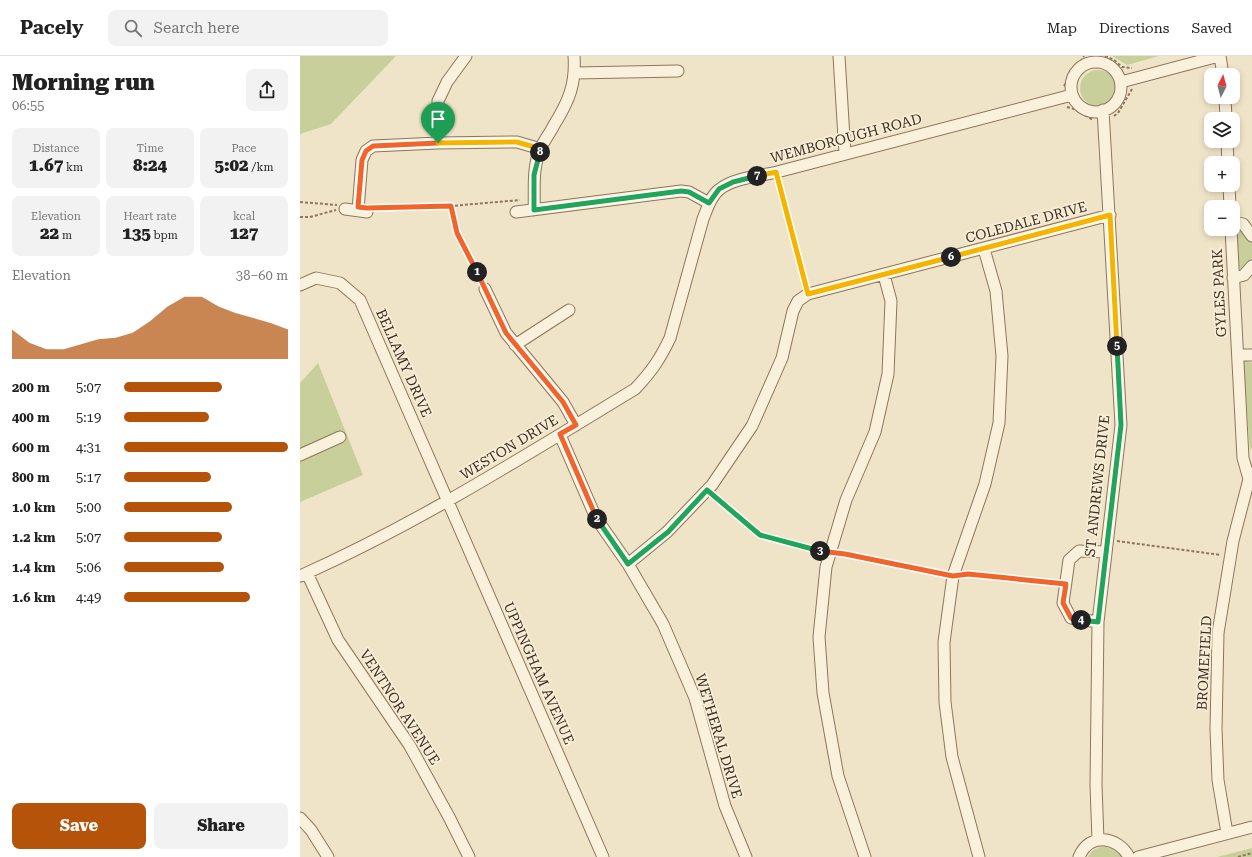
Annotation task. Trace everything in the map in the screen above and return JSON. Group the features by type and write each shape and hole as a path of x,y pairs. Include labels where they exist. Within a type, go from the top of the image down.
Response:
{"street":[{"path":"438,143 438,101 447,82 466,56"},
{"path":"534,210 534,175 541,149 571,93 575,73 574,56"},
{"path":"838,56 845,154"},
{"path":"1121,82 1220,56 1222,68"},
{"path":"1089,58 1107,64 1118,75 1121,82 1119,98 1114,105 1107,110 1092,112 1085,110 1079,105 1072,95 1071,85 1074,77 1089,58"},
{"path":"575,73 678,71"},
{"name":"WEMBOROUGH ROAD","path":"709,203 719,189 733,182 1072,95"},
{"name":"ST ANDREWS DRIVE","path":"1098,840 1096,785 1098,622 1121,425 1103,110"},
{"path":"343,207 367,210 362,160 366,151 373,146 517,142 541,149"},
{"path":"516,212 681,191 689,192 709,203"},
{"name":"WESTON DRIVE","path":"303,575 448,501 636,388 651,372 662,355 670,338 703,219 709,203"},
{"name":"COLEDALE DRIVE","path":"808,294 1110,215"},
{"path":"1240,223 1243,224 1252,236"},
{"name":"GYLES PARK","path":"1231,236 1243,458 1251,476"},
{"path":"979,857 952,757 945,702 944,642 953,576 985,484 999,423 1002,356 996,291 984,249"},
{"path":"1233,278 1244,275 1252,266"},
{"path":"865,857 838,776 823,693 820,637 826,567 846,500 874,432 888,374 890,301 884,275"},
{"name":"BELLAMY DRIVE","path":"300,285 316,278 340,283 360,300 448,501"},
{"path":"485,289 506,333 563,402 576,425"},
{"path":"628,564 668,532 707,490 752,426 782,358 793,311 798,301 808,294"},
{"path":"515,344 569,310"},
{"name":"GYLES PARK","path":"1238,355 1252,355"},
{"name":"WETHERAL DRIVE","path":"560,434 596,518 628,564 663,624 695,698 725,806 746,857"},
{"path":"300,455 340,437"},
{"name":"BROMEFIELD","path":"1227,833 1218,780 1216,729 1218,633 1230,556 1251,476"},
{"name":"UPPINGHAM AVENUE","path":"448,501 603,857"},
{"path":"1098,622 1071,618 1063,603 1069,560 1079,551 1106,552"},
{"name":"VENTNOR AVENUE","path":"303,575 338,640 410,746 469,857"},
{"path":"300,818 311,830 328,857"},
{"path":"1138,857 1252,827"},
{"path":"1079,857 1089,844 1098,840 1109,840 1118,844 1126,851 1129,857"}],"path":[{"path":"1105,56 1114,60 1122,67 1134,68"},
{"path":"1061,87 1065,86 1076,65 1089,58"},
{"path":"1114,122 1114,116 1118,113 1128,99 1132,90 1135,88"},
{"path":"1060,108 1068,107 1074,109 1095,121"},
{"path":"776,172 808,294"},
{"path":"367,210 451,206 515,200"},
{"path":"300,202 343,207"},
{"path":"451,206 457,233 485,289"},
{"path":"300,217 310,217 343,207"},
{"path":"707,490 760,535 816,550 845,554 953,576 968,574 1066,584"},
{"path":"1107,540 1230,556"},
{"path":"1238,857 1252,853"}],"green space":[{"path":"300,56 396,56 331,124 300,134"},
{"path":"1112,56 1159,56 1127,65"},
{"path":"1098,70 1108,73 1113,78 1116,88 1113,98 1108,103 1098,106 1088,103 1083,98 1080,88 1083,78 1088,73"},
{"path":"1240,228 1242,228 1252,241 1252,258 1249,265 1241,270 1239,267 1237,236 1240,236"},
{"path":"1243,360 1252,363 1252,447 1250,451"},
{"path":"318,363 363,475 300,502 300,383"},
{"path":"1106,846 1116,850 1123,857 1088,857 1091,852 1100,847"},
{"path":"1252,848 1252,857 1217,857"}],"route":[{"path":"517,142 541,149 534,175 534,210 681,191 689,192 709,203 719,189 733,182 776,172 808,294 1110,215 1121,425 1098,622 1071,618 1063,603 1066,584 968,574 953,576 845,554 816,550 760,535 707,490 668,532 628,564 596,518 560,434 576,425 563,402 548,382 506,333 457,233 451,206 358,207 362,160 366,151 373,146 438,143 517,142"}]}
